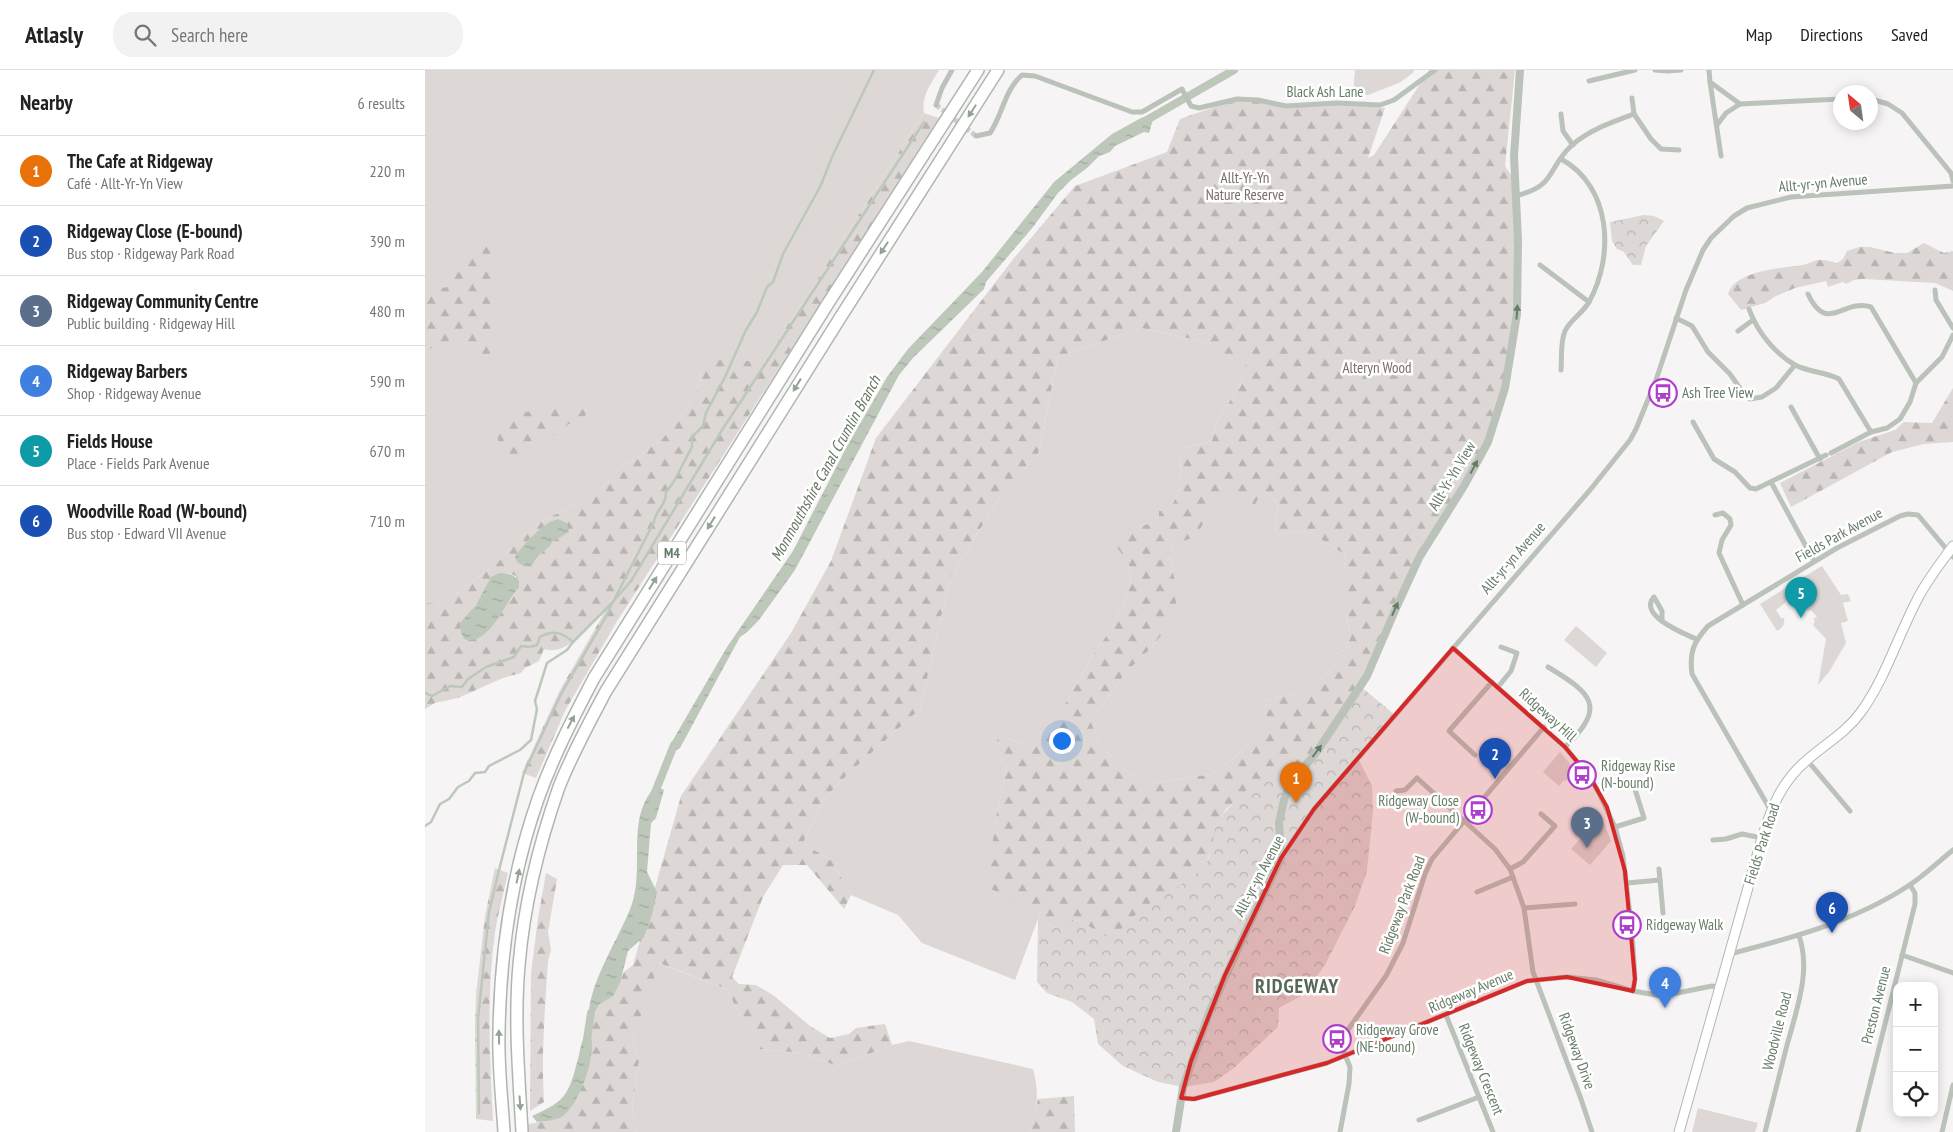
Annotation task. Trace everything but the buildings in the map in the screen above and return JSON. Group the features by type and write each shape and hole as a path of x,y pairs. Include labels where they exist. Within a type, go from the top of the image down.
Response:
{"highway":[{"name":"M4","path":"504,1132 499,1035 503,955 510,911 538,799 564,735 599,670 821,314 978,70"},
{"name":"M4","path":"522,1132 518,1074 517,1009 519,966 527,905 544,836 559,787 606,691 834,326 998,70"}],"main road":[{"name":"Fields Park Road","path":"1679,1132 1771,810 1784,786 1807,760 1842,733 1861,712 1872,696 1917,599 1931,576 1951,552"}],"street":[{"path":"937,105 942,88 952,70"},
{"name":"Black Ash Lane","path":"976,136 990,133 998,120 1001,107 1010,89 1022,75 1035,76 1132,112 1141,112 1182,89 1191,106 1199,108 1237,99 1258,100 1286,106 1337,103 1380,105 1393,100 1435,70"},
{"name":"Allt-Yr-Yn View","path":"1281,858 1279,823 1284,800 1290,785 1318,750 1367,676 1419,558 1464,486 1488,442 1505,388 1517,314 1519,240 1514,156 1520,70"},
{"path":"1589,80 1635,70"},
{"path":"1655,70 1681,70"},
{"path":"1709,70 1721,156"},
{"path":"1710,82 1740,104"},
{"path":"1632,98 1634,114 1651,139 1661,149 1679,150"},
{"path":"1717,125 1726,114 1740,104 1833,99"},
{"path":"1878,101 1888,104 1902,114 1951,173 1953,181"},
{"path":"1561,114 1563,131 1573,145"},
{"path":"1515,196 1539,188 1547,181 1561,158 1573,145 1603,126 1634,114"},
{"path":"1561,158 1570,164 1592,187 1603,219 1605,244 1599,282 1584,310 1570,323 1564,333 1561,370"},
{"name":"Allt-yr-yn Avenue","path":"1181,1098 1191,1061 1209,1013 1281,858 1314,809 1591,490 1630,440 1656,380 1676,318 1703,250 1722,227 1747,208 1791,197 1953,186"},
{"path":"1540,265 1589,302"},
{"path":"1935,290 1936,300 1953,328"},
{"path":"1808,294 1814,308 1822,313 1833,314 1861,304 1871,307 1916,383"},
{"path":"1749,309 1753,320 1771,345 1795,365 1839,379 1871,432"},
{"path":"1676,318 1692,326 1708,352 1730,374 1746,397 1750,399 1762,397 1776,388 1795,365"},
{"path":"1738,331 1753,320"},
{"path":"1693,422 1714,459 1735,472 1750,488 1756,488 1820,459 1871,432 1887,428 1900,420 1910,402 1916,383 1942,357 1953,335"},
{"path":"1791,408 1820,459"},
{"path":"1771,482 1814,561"},
{"path":"1715,515 1723,513 1730,519 1731,525 1722,540 1719,553 1743,605"},
{"name":"Fields Park Avenue","path":"1697,639 1708,626 1814,561 1900,516 1908,514 1918,515 1951,552"},
{"path":"1662,620 1674,629 1697,639 1690,660 1692,674 1771,810"},
{"path":"1498,687 1511,671 1517,653 1501,647"},
{"name":"Ridgeway Hill","path":"1453,648 1545,727 1565,747 1590,777 1607,808 1615,827 1623,856 1627,883 1635,979 1633,991"},
{"path":"1548,667 1571,680 1588,698 1590,711 1587,722 1565,747"},
{"path":"1475,755 1449,731 1492,682"},
{"name":"Ridgeway Park Road","path":"1340,1132 1349,1084 1350,1067 1341,1045 1345,1034 1386,976 1403,943 1431,859 1545,727"},
{"path":"1807,760 1850,811"},
{"name":"Ridgeway Drive","path":"1396,791 1405,790 1417,778 1495,850 1510,870 1525,908 1533,972 1592,1132"},
{"path":"1615,827 1644,818 1634,786"},
{"path":"1510,870 1523,862 1555,826 1541,814"},
{"path":"1713,840 1726,839 1742,834 1762,838"},
{"path":"1730,954 1799,936 1860,913 1910,885 1953,850"},
{"path":"1659,869 1663,913"},
{"path":"1477,892 1513,877"},
{"path":"1627,883 1660,880"},
{"name":"Preston Avenue","path":"1858,1132 1915,904 1915,893 1910,885"},
{"path":"1525,908 1575,904"},
{"name":"Woodville Road","path":"1765,1132 1799,1001 1803,947 1799,936"},
{"path":"1902,955 1953,973"},
{"name":"Ridgeway Avenue","path":"1181,1098 1194,1099 1327,1063 1527,981 1567,976 1596,980 1633,991 1662,996 1712,986 1720,988"},
{"name":"Ridgeway Crescent","path":"1446,1015 1493,1132"},
{"path":"1942,1132 1953,1085"},
{"path":"1419,1120 1479,1097"},
{"path":"1176,1132 1181,1098"}],"highlighted area":[{"path":"1453,648 1565,747 1590,777 1607,807 1625,871 1635,979 1633,991 1567,977 1527,981 1327,1063 1194,1099 1181,1098 1191,1061 1225,975 1281,858 1314,809"}],"green space":[{"path":"425,70 939,70 925,96 924,113 764,362 701,373 698,386 687,410 660,442 648,448 640,457 625,464 603,487 563,511 547,518 524,534 497,563 454,596 435,604 425,602"},
{"path":"1355,70 1414,70 1413,73 1399,83 1368,95 1353,93"},
{"path":"1429,70 1515,70 1505,166 1513,178 1517,314 1505,388 1488,442 1419,558 1367,676 1290,785 1256,784 1226,809 1217,824 1214,843 1205,866 1182,885 1133,917 1120,932 1109,939 1080,921 1068,919 1055,928 1038,920 1041,911 986,887 997,812 1007,767 995,752 997,741 1001,735 1033,749 1065,704 1093,655 1112,628 1127,596 1131,581 1129,565 1113,541 1135,528 1159,521 1159,511 1169,511 1181,488 1180,449 1212,441 1216,424 1242,381 1248,354 1231,359 1210,343 1141,328 1058,357 1038,455 1006,487 950,578 920,709 849,773 823,800 803,843 832,861 851,895 844,909 807,865 783,865 763,897 732,977 739,984 756,985 773,995 810,1026 830,1038 849,1034 856,1028 885,1024 892,1045 837,1066 802,1053 759,1049 755,1029 740,1016 727,989 659,963 632,1041 639,1061 632,1108 636,1132 528,1132 528,1124 558,1119 583,1085 591,1057 590,1027 599,1005 613,996 624,972 633,965 681,796 791,633 831,561 876,438 1014,258 1075,186 1167,152 1180,119 1237,99 1286,106 1337,103 1385,108 1368,158 1374,155","holes":["1227,487 1251,514 1262,490 1278,502 1275,534 1308,531 1344,554 1346,568 1346,615 1351,637 1335,667 1306,690 1265,701 1267,721 1235,757 1212,774 1154,783 1130,775 1100,746 1091,722 1126,672 1151,648 1163,633 1176,605 1175,580 1169,557 1173,543 1187,540 1199,530 1217,499"]},
{"path":"924,113 939,118 616,623 565,711 536,778 522,773 560,690 607,608 579,637 562,648 544,649 539,661 525,668 521,673 503,678 458,698 435,703 425,709 425,602 435,604 454,596 497,563 524,534 547,518 563,511 603,487 625,464 640,457 648,448 660,442 687,410 698,386 701,373 698,358 764,362","holes":["558,519 564,535 548,546 535,562 517,553 536,532","499,573 508,573 516,576 519,588 492,625 472,610"]},
{"path":"1644,215 1654,216 1664,221 1646,246 1641,265 1633,265 1624,252 1617,249 1612,241 1610,222"},
{"path":"1924,243 1944,253 1953,251 1953,291 1935,283 1864,279 1854,280 1846,284 1843,282 1828,287 1826,281 1795,288 1765,303 1741,310 1728,294 1732,286 1740,280 1760,272 1803,265 1820,260 1837,263 1843,259 1847,251 1859,247 1907,253"},
{"path":"491,245 490,357 483,357 471,342 463,341 447,342 425,352 425,300 437,289 452,286 449,265 470,248"},
{"path":"1141,328 1210,343 1231,359 1249,353 1242,381 1216,424 1212,441 1180,449 1181,488 1169,511 1160,521 1135,528 1129,565 1131,581 1127,596 1112,628 1093,655 1065,704 1033,749 1001,735 995,752 1007,767 997,812 993,843 1041,911 1015,980 922,943 898,915 851,895 832,861 803,843 823,800 849,773 920,709 950,578 1006,487 1038,455 1058,357"},
{"path":"1953,388 1953,442 1924,444 1892,452 1791,507 1780,483 1859,442 1895,430 1904,422 1932,423"},
{"path":"566,407 586,409 588,414 569,424 547,441 529,448 511,459 500,454 496,427 502,417 509,414"},
{"path":"1227,486 1251,514 1262,490 1278,502 1275,534 1308,531 1344,554 1346,568 1346,615 1351,637 1335,667 1306,690 1265,701 1267,721 1235,757 1212,774 1154,783 1130,775 1100,746 1091,722 1126,672 1151,648 1163,633 1175,580 1169,557 1173,543 1205,521 1217,496"},
{"path":"1822,566 1841,595 1848,594 1851,601 1843,603 1848,621 1841,623 1846,643 1829,672 1818,685 1826,639 1813,625 1815,621 1813,619 1817,617 1811,610 1808,611 1805,608 1806,604 1801,597 1797,581"},
{"path":"1787,587 1786,602 1776,610 1781,618 1784,618 1783,626 1777,631 1760,604"},
{"path":"1576,626 1607,653 1596,667 1564,640"},
{"path":"1360,686 1395,715 1358,758 1372,786 1373,811 1367,871 1355,906 1325,965 1303,995 1279,1008 1278,1027 1235,1067 1214,1082 1183,1087 1158,1082 1123,1066 1098,1044 1094,1019 1072,1002 1047,993 1037,982 1038,920 1055,928 1068,919 1080,921 1109,938 1117,933 1142,909 1186,881 1207,863 1219,820 1247,790 1261,782 1290,785"},
{"path":"1560,752 1576,771 1569,780 1563,781 1559,786 1543,772"},
{"path":"1601,815 1611,841 1590,865 1571,849"},
{"path":"495,868 508,873 495,933 490,980 489,1027 493,1121 476,1119 475,1025 476,995 485,916"},
{"path":"546,873 557,879 548,932 551,950 548,961 544,1032 544,1102 530,1111 531,974"},
{"path":"658,963 727,989 740,1016 755,1029 760,1049 802,1053 837,1066 892,1045 909,1041 1033,1069 1037,1100 1030,1132 636,1132 632,1108 639,1061 632,1041"},
{"path":"1074,1096 1075,1132 1030,1132 1038,1099"},
{"path":"1698,1108 1758,1123 1755,1132 1692,1132"}],"water":[{"path":"1154,116 1149,133 1144,132 1115,146 1110,152 1099,156 1058,193 1033,227 986,282 984,289 913,358 899,375 795,570 759,620 740,637 680,748 670,754 670,745 727,647 793,551 846,448 887,377 908,349 982,272 1054,182 1112,134 1141,118"},
{"path":"558,519 567,523 569,532 552,542 532,565 524,566 517,562 515,556 529,539 540,529"},
{"path":"499,573 513,575 519,581 519,588 495,622 481,637 473,640 464,639 460,623 476,605 491,577"},
{"path":"656,786 664,790 656,818 651,823 647,872 657,892 652,915 644,937 628,951 620,983 613,996 599,1005 589,1023 592,994 632,904 637,874 637,842 641,812 647,798"},
{"path":"588,1030 592,1049 590,1062 587,1075 576,1100 560,1118 537,1122 532,1116 554,1105 566,1093 573,1078 583,1039"}],"waterway":[{"path":"615,598 654,522 656,514 666,497 666,492 673,483 692,447 692,437 703,426 706,413 746,330 757,312 767,287 773,282 783,254 821,185 832,157 874,70"},
{"name":"Monmouthshire Canal Crumlin Branch","path":"1145,121 1234,70"},
{"path":"479,1113 478,1019 489,912 524,773 561,694 612,603 631,581 722,430 924,122"},
{"path":"425,693 432,696 450,686 462,687 468,679 486,667 514,657 521,646 530,647 537,645 540,637 549,633 557,633 573,642 612,603"},
{"path":"425,826 431,822 440,804 449,799 458,787 469,781 475,773 485,772 489,766 520,750 531,740 537,709 535,701 547,663 567,650 573,642"},
{"name":"Monmouthshire Canal Crumlin Branch","path":"654,795 674,745"},
{"name":"Monmouthshire Canal Crumlin Branch","path":"587,1039 591,1013"}],"tunnel":[{"path":"936,105 976,136"}],"place":[{"name":"Ash Tree View","path":"1663,393"},
{"name":"Fields House","path":"1801,618"},
{"name":"Ridgeway Rise (N-bound)","path":"1582,775"},
{"name":"Ridgeway Close (E-bound)","path":"1495,779"},
{"name":"The Cafe at Ridgeway","path":"1296,803"},
{"name":"Ridgeway Close (W-bound)","path":"1478,810"},
{"name":"Ridgeway Community Centre","path":"1587,848"},
{"name":"Ridgeway Walk","path":"1627,925"},
{"name":"Woodville Road (W-bound)","path":"1832,933"},
{"name":"Ridgeway Barbers","path":"1665,1008"},
{"name":"Ridgeway Grove (NE-bound)","path":"1337,1039"}],"district":[{"name":"RIDGEWAY","path":"1297,986"}],"park label":[{"name":"Allt-Yr-Yn Nature Reserve","path":"1245,186"},
{"name":"Alteryn Wood","path":"1377,368"}]}
